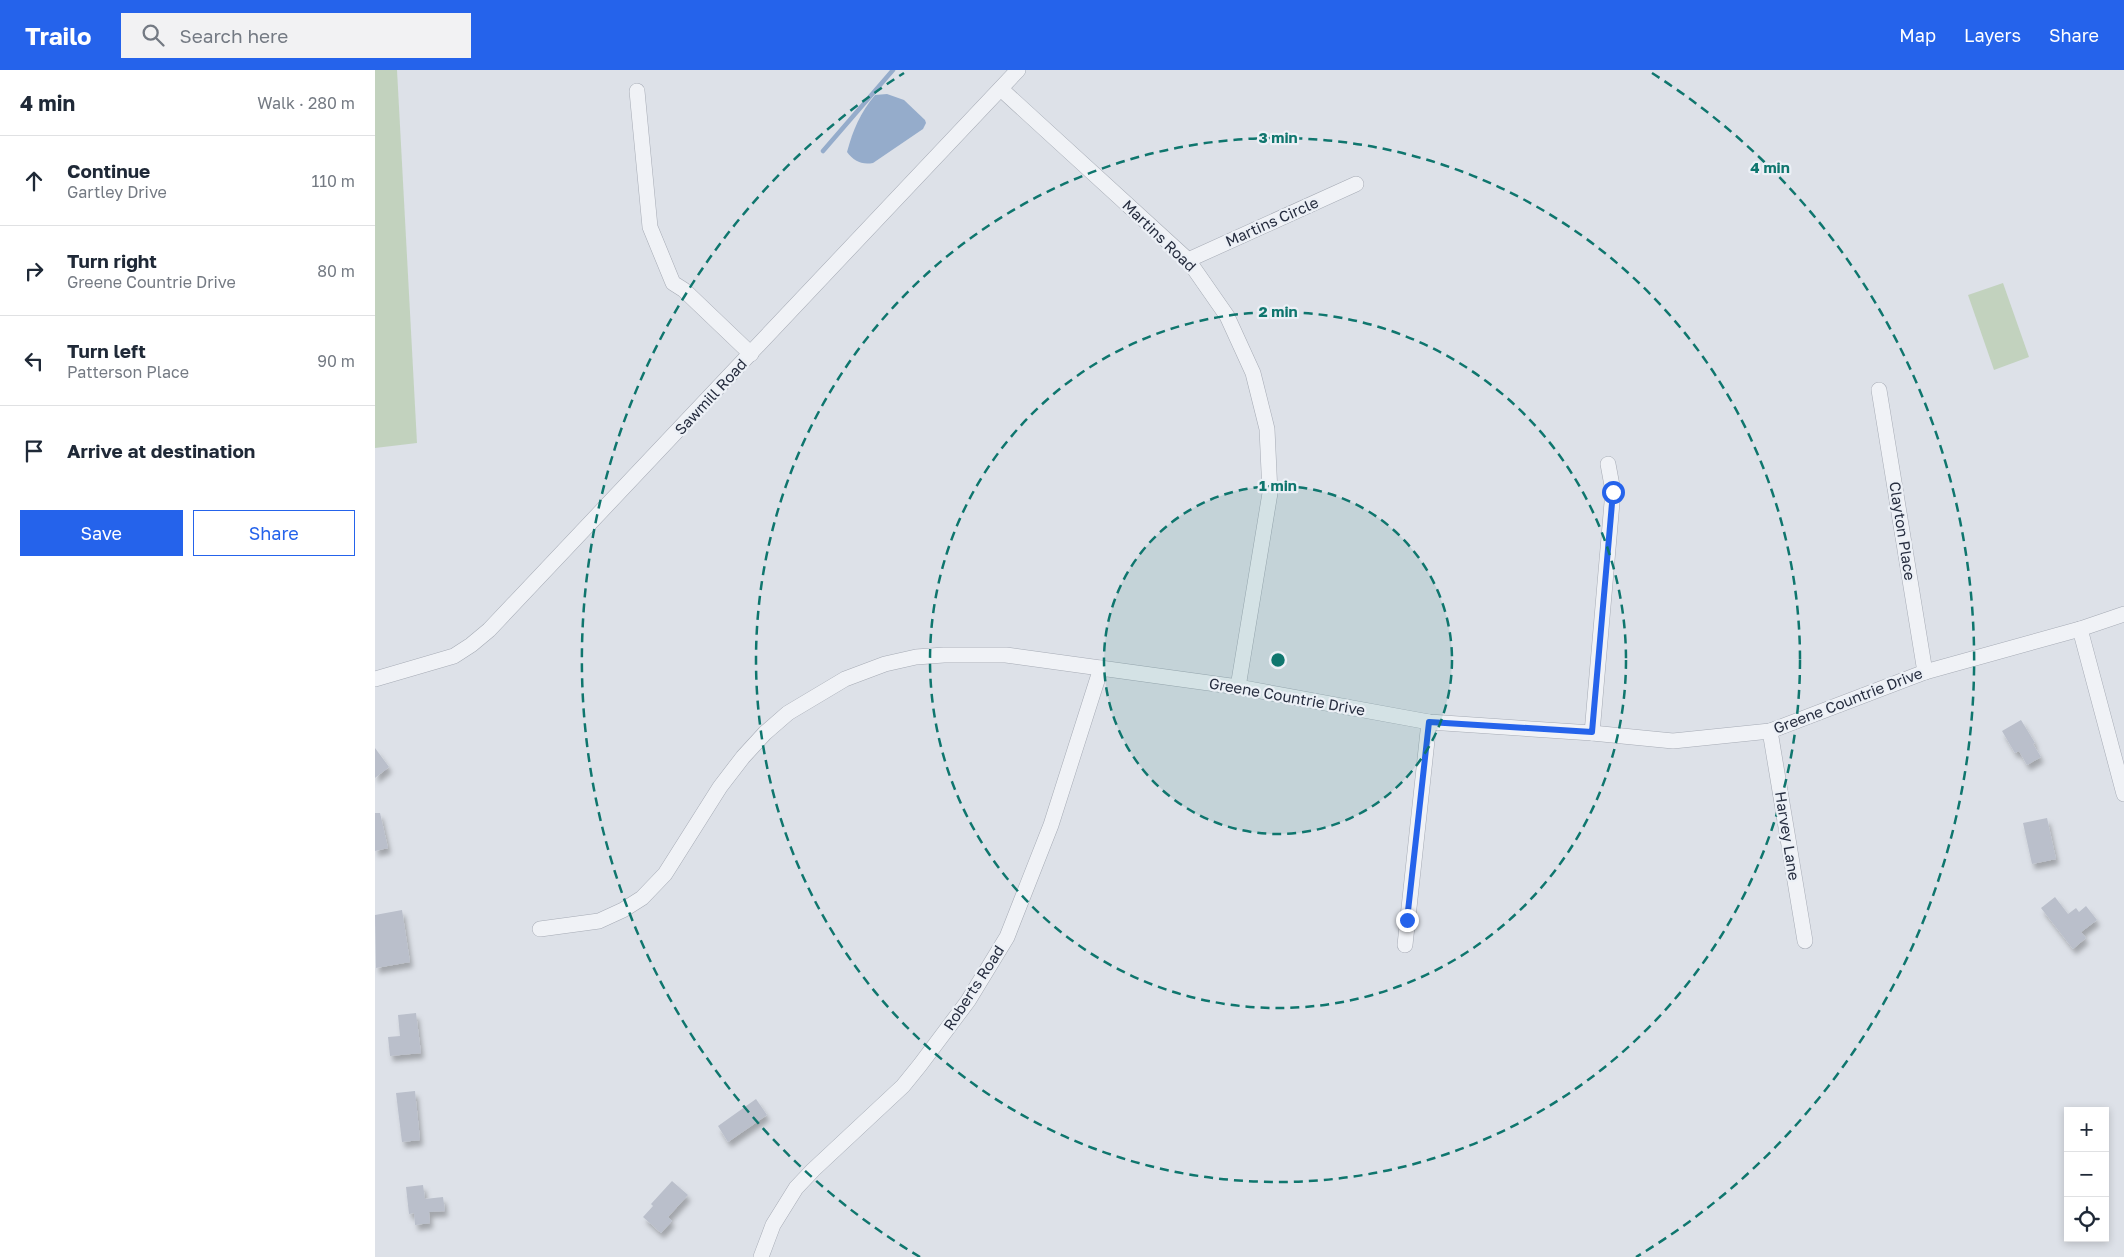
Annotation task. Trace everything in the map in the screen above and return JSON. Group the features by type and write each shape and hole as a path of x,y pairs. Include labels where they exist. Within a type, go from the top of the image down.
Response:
{"street":[{"name":"Sawmill Road","path":"375,679 454,656 476,642 505,615 1018,70"},
{"name":"Martins Road","path":"1001,89 1188,260 1227,316 1243,348 1255,380 1267,429 1270,493 1238,687"},
{"path":"637,91 650,227 660,254 673,283 684,290 751,354"},
{"name":"Martins Circle","path":"1188,260 1356,184"},
{"name":"Clayton Place","path":"1879,390 1925,672"},
{"path":"1592,732 1613,492 1608,464"},
{"name":"Greene Countrie Drive","path":"540,929 599,921 643,898 665,874 720,787 749,751 788,713 813,696 845,679 885,664 916,657 1006,655 1238,687 1429,722 1592,732 1673,741 1770,731 1925,672 2080,629 2124,614"},
{"path":"2080,629 2124,794"},
{"name":"Roberts Road","path":"761,1257 773,1225 797,1188 813,1170 903,1086 968,1001 1007,937 1051,825 1101,668"},
{"path":"1405,945 1429,722"},
{"name":"Harvey Lane","path":"1770,731 1805,941"}],"green space":[{"path":"375,70 397,70 417,443 375,448"},
{"path":"2003,283 2029,357 1994,370 1968,295"}],"water":[{"path":"887,94 904,100 926,123 923,129 873,163 858,162 847,152 855,129 865,108 875,95"}],"building":[{"path":"2021,720 2041,757 2027,765 2019,751 2015,753 2002,731"},
{"path":"375,748 389,767 375,778"},
{"path":"375,813 380,813 388,848 375,851"},
{"path":"2047,818 2056,859 2032,864 2023,823"},
{"path":"2055,897 2068,914 2076,908 2079,912 2086,906 2097,920 2081,932 2086,938 2073,949 2041,908"},
{"path":"402,910 410,962 376,968 375,915"},
{"path":"416,1013 421,1053 390,1056 388,1037 400,1036 398,1015"},
{"path":"415,1091 420,1140 402,1142 396,1093"},
{"path":"756,1099 767,1115 728,1142 718,1126"},
{"path":"672,1181 688,1195 668,1217 672,1221 661,1233 643,1217 653,1206 651,1204"},
{"path":"423,1185 425,1199 443,1197 445,1211 429,1212 430,1223 415,1225 414,1213 409,1214 406,1187"}],"waterway":[{"path":"823,151 893,70"}],"route":[{"path":"1407,920 1429,722 1592,732 1613,492"}]}
